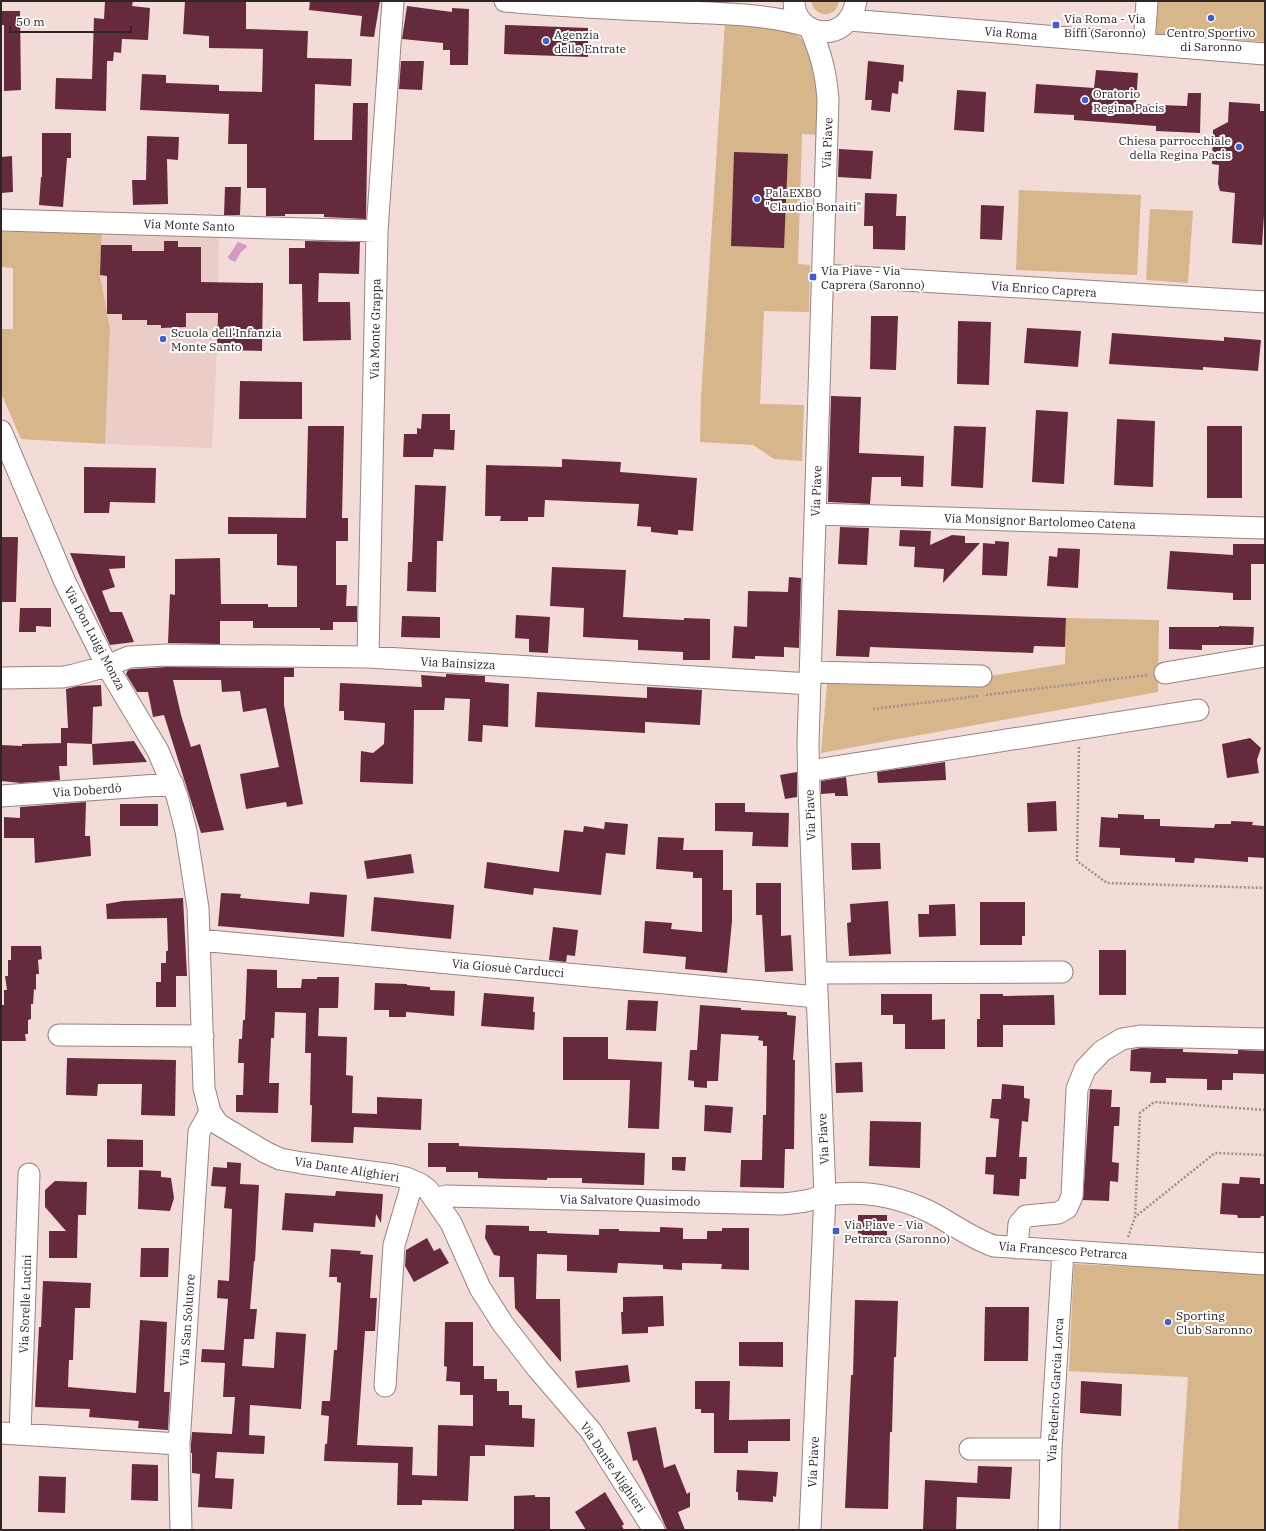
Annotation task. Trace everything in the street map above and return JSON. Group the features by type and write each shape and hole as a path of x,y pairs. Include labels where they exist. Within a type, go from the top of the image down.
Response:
{"street":[{"name":"Via Monte Grappa","path":"368,657 377,231 393,1"},
{"name":"Via Roma","path":"505,1 547,5 732,14 778,19 807,26 816,31 824,32 835,30 844,24 901,24 1265,54"},
{"name":"Via Piave","path":"794,1 796,12 807,26 822,56 827,81 828,100 810,678 809,771 825,1195 810,1530"},
{"name":"Via Roma","path":"856,1 875,13 901,24"},
{"name":"Via Piave","path":"828,100 833,72 835,41 844,24 854,10 856,1"},
{"path":"1144,44 1147,1"},
{"name":"Via Monte Santo","path":"1,220 377,231"},
{"name":"Via Enrico Caprera","path":"823,275 1265,302"},
{"name":"Via Don Luigi Monza","path":"1,431 65,582 107,666 158,751 182,812 188,844"},
{"name":"Via Monsignor Bartolomeo Catena","path":"816,514 1265,528"},
{"name":"Via Bainsizza","path":"1,678 63,677 107,666 129,657 167,655 368,657 810,678 981,676"},
{"path":"1166,673 1265,656"},
{"path":"809,771 1198,710"},
{"name":"Via Doberdò","path":"1,796 172,784"},
{"name":"Via Dante Alighieri","path":"188,844 196,896 199,940 204,1088 210,1112 218,1124 265,1152 280,1159 302,1164 393,1175 413,1181 428,1190 451,1224 480,1288 495,1312 537,1368 591,1431 654,1530"},
{"name":"Via Giosuè Carducci","path":"199,940 817,997"},
{"path":"816,973 1062,972"},
{"path":"59,1035 203,1036"},
{"path":"1017,1248 1019,1224 1026,1216 1058,1213 1067,1208 1072,1196 1077,1089 1085,1069 1102,1051 1122,1039 1140,1036 1265,1039"},
{"name":"Via San Solutore","path":"181,1530 179,1444 199,1132 210,1112"},
{"name":"Via Sorelle Lucini","path":"29,1174 11,1434 179,1444"},
{"path":"385,1386 394,1245 413,1181"},
{"name":"Via Francesco Petrarca","path":"825,1195 855,1194 893,1198 925,1210 978,1240 994,1246 1265,1264"},
{"name":"Via Salvatore Quasimodo","path":"435,1199 446,1196 782,1204 804,1201 825,1195"},
{"name":"Via Federico Garcia Lorca","path":"1049,1530 1051,1449 1063,1251"},
{"path":"970,1449 1051,1449"}],"path":[{"path":"872,709 1166,673"},
{"path":"1080,728 1077,861 1107,883 1265,888"},
{"path":"1265,1110 1154,1102 1140,1113 1135,1216 1215,1153 1265,1155"}],"shaded area":[{"path":"811,1 839,1 834,11 825,14 816,11"},
{"name":"Centro Sportivo di Saronno","path":"1158,1 1265,1 1265,42 1156,34"},
{"name":"PalaEXBO \"Claudio Bonaiti\"","path":"725,22 784,27 801,38 813,53 820,73 817,135 802,134 798,264 810,265 809,312 764,311 760,404 804,405 802,461 774,459 753,445 700,442 701,397"},
{"path":"1019,190 1141,195 1137,275 1016,270"},
{"path":"1150,209 1193,211 1188,283 1146,280"},
{"path":"1,232 102,233 100,275 110,329 105,444 21,439 1,393 1,329 13,329 13,268 1,267"},
{"name":"Scuola dell'Infanzia Monte Santo","path":"102,233 219,237 217,350 212,448 105,444 110,329 100,275"},
{"path":"238,242 246,245 247,247 241,252 235,262 228,257"},
{"path":"1066,618 1159,620 1158,692 821,753 827,684 932,685 1065,664"},
{"name":"Sporting Club Saronno","path":"1074,1264 1265,1273 1265,1530 1178,1530 1188,1377 1069,1371"}],"building":[{"path":"105,1 133,1 132,6 150,8 148,40 122,39 121,53 114,52 113,61 107,61 106,111 55,109 56,78 92,79 94,18 104,19"},
{"path":"185,1 246,1 246,29 308,31 307,58 352,59 351,86 315,84 314,140 352,140 353,103 368,103 366,219 324,217 324,214 285,214 285,216 266,216 266,188 247,188 247,144 228,144 229,114 140,110 142,74 166,75 166,83 219,85 219,91 262,92 263,49 209,48 209,36 183,34"},
{"path":"310,1 380,1 374,37 360,36 362,16 309,10"},
{"path":"407,6 452,12 452,8 469,9 468,65 450,65 450,50 443,50 443,43 402,39"},
{"path":"1,11 20,11 21,90 4,91 4,25 1,25"},
{"name":"Agenzia delle Entrate","path":"505,25 588,28 588,57 504,54"},
{"path":"401,61 424,61 422,90 399,89"},
{"path":"868,61 904,65 903,82 899,81 898,94 892,93 890,112 871,110 872,100 865,100"},
{"name":"Oratorio Regina Pacis","path":"1096,70 1138,73 1136,104 1187,106 1188,93 1201,93 1200,133 1156,131 1156,126 1074,120 1074,115 1034,113 1036,84 1094,88"},
{"path":"957,90 986,92 984,132 954,130"},
{"name":"Chiesa parrocchiale della Regina Pacis","path":"1229,102 1260,104 1260,111 1265,111 1265,200 1262,245 1232,243 1235,193 1220,191 1218,184 1219,165 1212,164 1213,130 1228,122"},
{"path":"42,133 71,133 71,158 67,158 63,207 39,205 42,177"},
{"path":"147,136 179,137 178,160 167,159 168,204 133,205 132,180 146,180"},
{"path":"839,149 873,151 871,179 838,177"},
{"path":"734,152 788,154 784,248 731,246"},
{"path":"12,156 13,192 1,193 1,157"},
{"path":"225,187 241,187 240,215 224,215"},
{"path":"865,193 897,194 896,216 906,216 905,250 873,249 873,226 864,226"},
{"path":"981,205 1004,206 1002,240 980,239"},
{"path":"164,241 178,241 178,247 201,247 201,282 263,283 262,351 217,350 218,313 186,313 186,327 161,328 161,325 147,325 147,320 122,320 122,314 107,314 107,276 100,275 101,245 132,245 132,251 164,251"},
{"path":"305,241 360,242 359,274 319,273 318,302 350,302 351,340 303,341 302,284 289,284 289,248 305,248"},
{"path":"871,316 898,316 896,370 870,369"},
{"path":"958,321 991,322 989,385 957,384"},
{"path":"1027,328 1081,331 1078,367 1024,363"},
{"path":"1112,333 1224,341 1224,337 1261,340 1258,371 1203,367 1203,370 1109,364"},
{"path":"240,381 302,382 302,419 239,419"},
{"path":"831,396 861,397 859,453 924,456 923,487 901,486 901,477 872,477 870,504 828,502"},
{"path":"1036,410 1068,412 1064,484 1032,482"},
{"path":"422,414 450,414 450,430 455,430 454,450 434,449 433,457 403,457 404,434 417,434 417,428 421,429"},
{"path":"1117,419 1155,421 1153,487 1114,485"},
{"path":"308,426 344,426 342,518 348,518 348,541 336,541 336,585 347,585 346,606 357,606 357,622 333,622 333,630 320,630 320,628 253,628 253,621 220,621 220,644 168,643 170,594 175,595 175,559 220,558 221,604 268,604 268,607 297,607 297,566 277,565 277,534 228,534 228,517 306,518"},
{"path":"954,426 986,427 983,488 951,486"},
{"path":"1207,426 1242,426 1242,498 1207,498"},
{"path":"562,459 621,462 620,472 697,478 693,531 678,530 678,535 651,532 651,527 637,526 639,504 545,500 544,517 528,517 528,521 500,521 501,516 485,516 486,465 562,467"},
{"path":"84,467 156,468 155,503 110,502 109,513 84,513"},
{"path":"415,485 446,486 443,541 437,541 436,592 407,591 408,562 412,562"},
{"path":"840,527 869,528 867,565 838,564"},
{"path":"900,530 931,531 930,545 952,535 965,536 965,543 980,543 943,583 944,569 914,567 915,547 899,546"},
{"path":"1,537 18,537 16,602 1,602"},
{"path":"995,541 1009,542 1007,576 982,575 983,543 995,544"},
{"path":"1233,544 1265,544 1265,564 1251,564 1251,600 1233,600 1233,593 1167,589 1170,551 1233,555"},
{"path":"1058,548 1080,549 1078,588 1047,586 1049,556 1057,557"},
{"path":"70,553 125,556 125,568 109,569 115,587 102,591 110,612 122,612 134,642 110,645"},
{"path":"552,567 626,570 623,617 684,620 684,618 710,619 710,660 683,660 683,652 638,650 638,640 583,637 584,608 550,606"},
{"path":"789,577 801,578 799,648 784,647 784,657 755,656 755,659 732,658 734,626 747,627 748,591 788,592"},
{"path":"20,608 51,608 51,627 36,626 36,632 19,632"},
{"path":"838,610 1066,618 1065,647 1034,646 1033,653 870,647 869,657 836,656"},
{"path":"516,615 550,617 548,653 529,652 529,639 515,638"},
{"path":"402,616 440,617 440,638 401,637"},
{"path":"1169,627 1254,627 1253,645 1202,645 1202,650 1169,649"},
{"path":"167,667 294,668 294,677 284,677 284,705 303,804 287,807 286,802 246,809 240,774 279,767 266,708 243,712 240,691 222,692 221,680 173,680 181,715 191,747 200,744 224,830 201,833 164,715 153,717 148,692 137,692 126,674 128,670 132,669"},
{"path":"446,674 485,676 485,682 509,684 508,727 483,725 482,742 468,741 470,699 445,698 444,710 414,710 413,784 360,782 361,751 373,753 384,744 385,723 344,720 344,711 339,711 340,683 422,687 421,675 446,677"},
{"path":"101,685 102,706 93,707 92,744 67,743 67,766 59,766 60,780 21,783 1,781 1,745 22,746 22,744 64,743 61,743 61,728 68,728 66,689 78,686"},
{"path":"647,687 702,690 700,725 645,722 645,733 535,727 537,692 647,698"},
{"path":"1250,738 1261,748 1257,760 1259,773 1227,778 1222,744"},
{"path":"134,741 147,762 93,765 92,744"},
{"path":"945,762 946,780 878,783 877,772"},
{"path":"797,772 797,797 785,799 780,775"},
{"path":"846,777 848,796 835,796 835,793 821,794 821,781"},
{"path":"1056,801 1057,831 1028,832 1027,803"},
{"path":"86,802 85,836 90,836 91,856 35,863 34,838 4,838 4,817 20,818 20,807"},
{"path":"715,803 745,803 745,812 789,813 788,847 752,846 753,832 715,831"},
{"path":"120,804 158,804 158,826 120,826"},
{"path":"1118,814 1144,815 1144,819 1160,819 1160,826 1214,828 1215,824 1231,824 1231,821 1253,822 1252,825 1265,826 1265,858 1248,857 1248,862 1195,858 1194,863 1175,862 1175,858 1120,855 1120,848 1099,847 1101,817 1118,818"},
{"path":"605,822 628,824 625,855 606,853 601,895 534,888 533,895 484,888 487,862 559,872 564,830 583,832 584,826 604,829"},
{"path":"658,837 684,838 683,850 723,850 723,890 732,890 732,921 727,973 685,969 686,957 643,953 645,921 672,923 671,929 702,932 702,878 693,878 693,872 656,869"},
{"path":"851,843 880,843 881,869 852,870"},
{"path":"411,854 414,873 367,879 364,861"},
{"path":"756,883 781,883 781,936 791,935 793,971 765,972 762,915 756,915"},
{"path":"310,892 347,895 344,937 218,926 221,893 241,894 240,898 309,904"},
{"path":"374,897 454,905 451,939 371,931"},
{"path":"183,898 187,976 176,976 176,1007 156,1007 156,982 161,982 161,963 166,963 166,951 168,951 167,918 107,919 106,904 123,901"},
{"path":"888,901 891,954 849,956 847,923 851,922 850,904"},
{"path":"980,902 1025,902 1025,936 1022,936 1022,945 980,945"},
{"path":"955,904 956,936 919,937 918,914 929,914 929,905"},
{"path":"553,927 578,930 575,956 567,955 566,962 549,960"},
{"path":"11,946 41,946 42,959 38,960 39,974 36,974 36,990 34,989 33,1004 31,1004 31,1019 28,1020 28,1034 25,1034 26,1041 1,1041 1,1005 4,1005 4,990 7,990 5,976 8,976 8,960 11,960"},
{"path":"1099,950 1126,950 1126,995 1099,995"},
{"path":"247,969 277,970 277,988 301,988 302,979 339,977 338,1008 319,1008 318,1036 347,1037 346,1075 353,1076 352,1113 377,1114 377,1097 422,1099 421,1130 354,1127 353,1143 311,1142 311,1053 305,1053 306,1013 275,1012 274,1038 271,1038 269,1083 279,1083 278,1113 236,1112 236,1095 243,1095 244,1063 238,1063 239,1039 242,1039 243,1020 245,1020"},
{"path":"375,983 407,984 430,987 430,990 455,991 454,1016 406,1012 406,1017 389,1017 389,1010 374,1010"},
{"path":"484,993 534,997 534,1030 481,1026"},
{"path":"881,994 932,994 932,1020 945,1019 945,1049 905,1049 905,1024 893,1024 893,1015 881,1015"},
{"path":"980,994 1003,994 1003,996 1054,995 1055,1025 1003,1025 1003,1047 977,1047 977,1019 980,1019"},
{"path":"628,1000 658,1001 656,1031 626,1030"},
{"path":"700,1005 741,1008 741,1010 787,1012 787,1015 796,1016 793,1060 795,1060 794,1149 785,1149 784,1188 740,1187 741,1160 762,1160 763,1115 766,1115 767,1046 763,1046 763,1041 758,1040 759,1036 721,1034 718,1081 707,1081 707,1088 694,1087 694,1081 688,1080 690,1050 697,1050"},
{"path":"563,1037 608,1037 608,1059 662,1062 659,1129 628,1128 630,1080 563,1080"},
{"path":"1141,1048 1183,1049 1183,1052 1238,1054 1238,1050 1265,1051 1265,1074 1233,1073 1233,1080 1222,1080 1222,1090 1207,1090 1207,1079 1166,1078 1166,1083 1150,1083 1151,1072 1130,1071 1131,1050"},
{"path":"67,1058 176,1060 175,1116 141,1115 142,1084 98,1084 97,1096 66,1095"},
{"path":"862,1062 863,1092 836,1093 835,1063"},
{"path":"1002,1084 1024,1086 1024,1098 1030,1099 1028,1122 1022,1121 1019,1157 1027,1157 1026,1179 1020,1179 1019,1196 993,1194 994,1175 985,1174 986,1157 996,1157 999,1119 990,1118 992,1099 1001,1099"},
{"path":"1090,1089 1112,1090 1111,1107 1120,1107 1119,1126 1114,1126 1112,1162 1119,1163 1118,1182 1110,1181 1109,1201 1083,1200"},
{"path":"705,1105 733,1107 731,1133 704,1131"},
{"path":"870,1121 921,1122 920,1168 869,1166"},
{"path":"107,1139 143,1140 143,1167 107,1167"},
{"path":"428,1143 459,1143 459,1146 645,1153 644,1185 582,1183 582,1178 547,1178 547,1180 478,1178 478,1172 446,1172 446,1167 428,1167"},
{"path":"672,1157 686,1157 685,1171 672,1170"},
{"path":"227,1162 241,1163 240,1184 259,1185 255,1261 250,1309 257,1309 254,1339 244,1339 242,1366 274,1368 276,1332 306,1334 301,1409 250,1405 249,1435 265,1436 264,1454 217,1452 215,1478 234,1479 232,1509 198,1507 200,1474 192,1473 191,1453 192,1432 232,1434 235,1397 223,1397 225,1363 201,1362 202,1349 224,1350 228,1299 217,1298 218,1280 229,1281 232,1209 224,1208 226,1187 211,1186 213,1167 227,1168"},
{"path":"139,1170 161,1171 161,1177 171,1178 174,1198 170,1211 138,1209"},
{"path":"1240,1177 1260,1178 1260,1184 1265,1184 1265,1216 1261,1216 1260,1218 1238,1218 1237,1215 1220,1214 1222,1183 1239,1184"},
{"path":"55,1181 87,1182 86,1215 78,1215 77,1258 49,1258 49,1231 66,1231 45,1207 45,1190"},
{"path":"336,1191 383,1194 381,1223 376,1214 375,1227 314,1223 313,1232 282,1230 285,1193 335,1196"},
{"path":"858,1215 887,1215 887,1242 858,1242"},
{"path":"486,1225 529,1226 529,1231 599,1235 599,1229 660,1232 660,1227 683,1228 683,1239 707,1239 707,1231 722,1231 722,1228 749,1228 749,1270 721,1269 722,1264 682,1263 682,1270 663,1269 663,1265 618,1263 617,1273 567,1271 567,1255 537,1254 536,1299 560,1299 561,1362 515,1308 514,1277 499,1277 500,1256 494,1255 485,1238"},
{"path":"427,1238 434,1251 440,1248 449,1263 414,1282 405,1266 406,1250"},
{"path":"141,1248 169,1248 168,1277 140,1277"},
{"path":"331,1249 361,1251 360,1254 373,1255 370,1298 377,1298 375,1331 365,1331 357,1445 413,1447 412,1475 437,1476 438,1425 473,1426 473,1395 460,1395 460,1382 446,1381 447,1367 444,1366 445,1322 473,1322 473,1366 484,1366 484,1379 497,1379 497,1391 509,1391 509,1405 522,1405 522,1418 535,1419 534,1447 485,1445 485,1456 470,1456 468,1501 422,1500 422,1505 397,1505 398,1463 324,1461 329,1416 321,1415 322,1401 330,1401 334,1350 337,1350 341,1283 337,1282 337,1277 329,1277"},
{"path":"43,1281 91,1283 90,1308 75,1308 73,1360 69,1360 68,1387 136,1393 140,1320 167,1322 164,1392 170,1392 168,1430 138,1428 139,1421 89,1417 90,1409 35,1407"},
{"path":"663,1296 664,1326 648,1327 648,1333 622,1334 621,1312 623,1312 623,1297"},
{"path":"855,1300 898,1301 896,1357 894,1357 892,1432 890,1432 888,1509 845,1508 851,1375 853,1375"},
{"path":"985,1307 1029,1307 1028,1361 984,1361"},
{"path":"739,1342 783,1342 783,1367 739,1366"},
{"path":"628,1365 630,1382 577,1388 575,1371"},
{"path":"695,1381 730,1381 729,1420 790,1419 790,1441 748,1441 748,1453 714,1453 714,1413 701,1413 701,1409 695,1409"},
{"path":"1081,1381 1122,1384 1121,1416 1080,1413"},
{"path":"656,1427 664,1468 675,1464 687,1494 690,1492 690,1507 678,1512 685,1530 667,1530 637,1460 633,1461 627,1432"},
{"path":"132,1464 158,1465 158,1501 131,1500"},
{"path":"978,1466 1012,1467 1010,1499 957,1497 956,1530 923,1530 925,1480 977,1483"},
{"path":"737,1470 778,1472 776,1497 773,1496 773,1502 738,1500 738,1492 736,1492"},
{"path":"39,1476 66,1477 65,1513 38,1512"},
{"path":"605,1492 624,1524 622,1526 624,1530 586,1530 575,1512"},
{"path":"535,1495 535,1497 550,1497 550,1530 514,1530 514,1496"}],"place":[{"name":"Centro Sportivo di Saronno","path":"1211,18"},
{"name":"Via Roma - Via Biffi (Saronno)","path":"1056,25"},
{"name":"Agenzia delle Entrate","path":"546,41"},
{"name":"Oratorio Regina Pacis","path":"1085,100"},
{"name":"Chiesa parrocchiale della Regina Pacis","path":"1239,147"},
{"name":"PalaEXBO \"Claudio Bonaiti\"","path":"757,199"},
{"name":"Via Piave - Via Caprera (Saronno)","path":"813,277"},
{"name":"Scuola dell'Infanzia Monte Santo","path":"163,339"},
{"name":"Via Piave - Via Petrarca (Saronno)","path":"836,1231"},
{"name":"Sporting Club Saronno","path":"1168,1322"}]}
